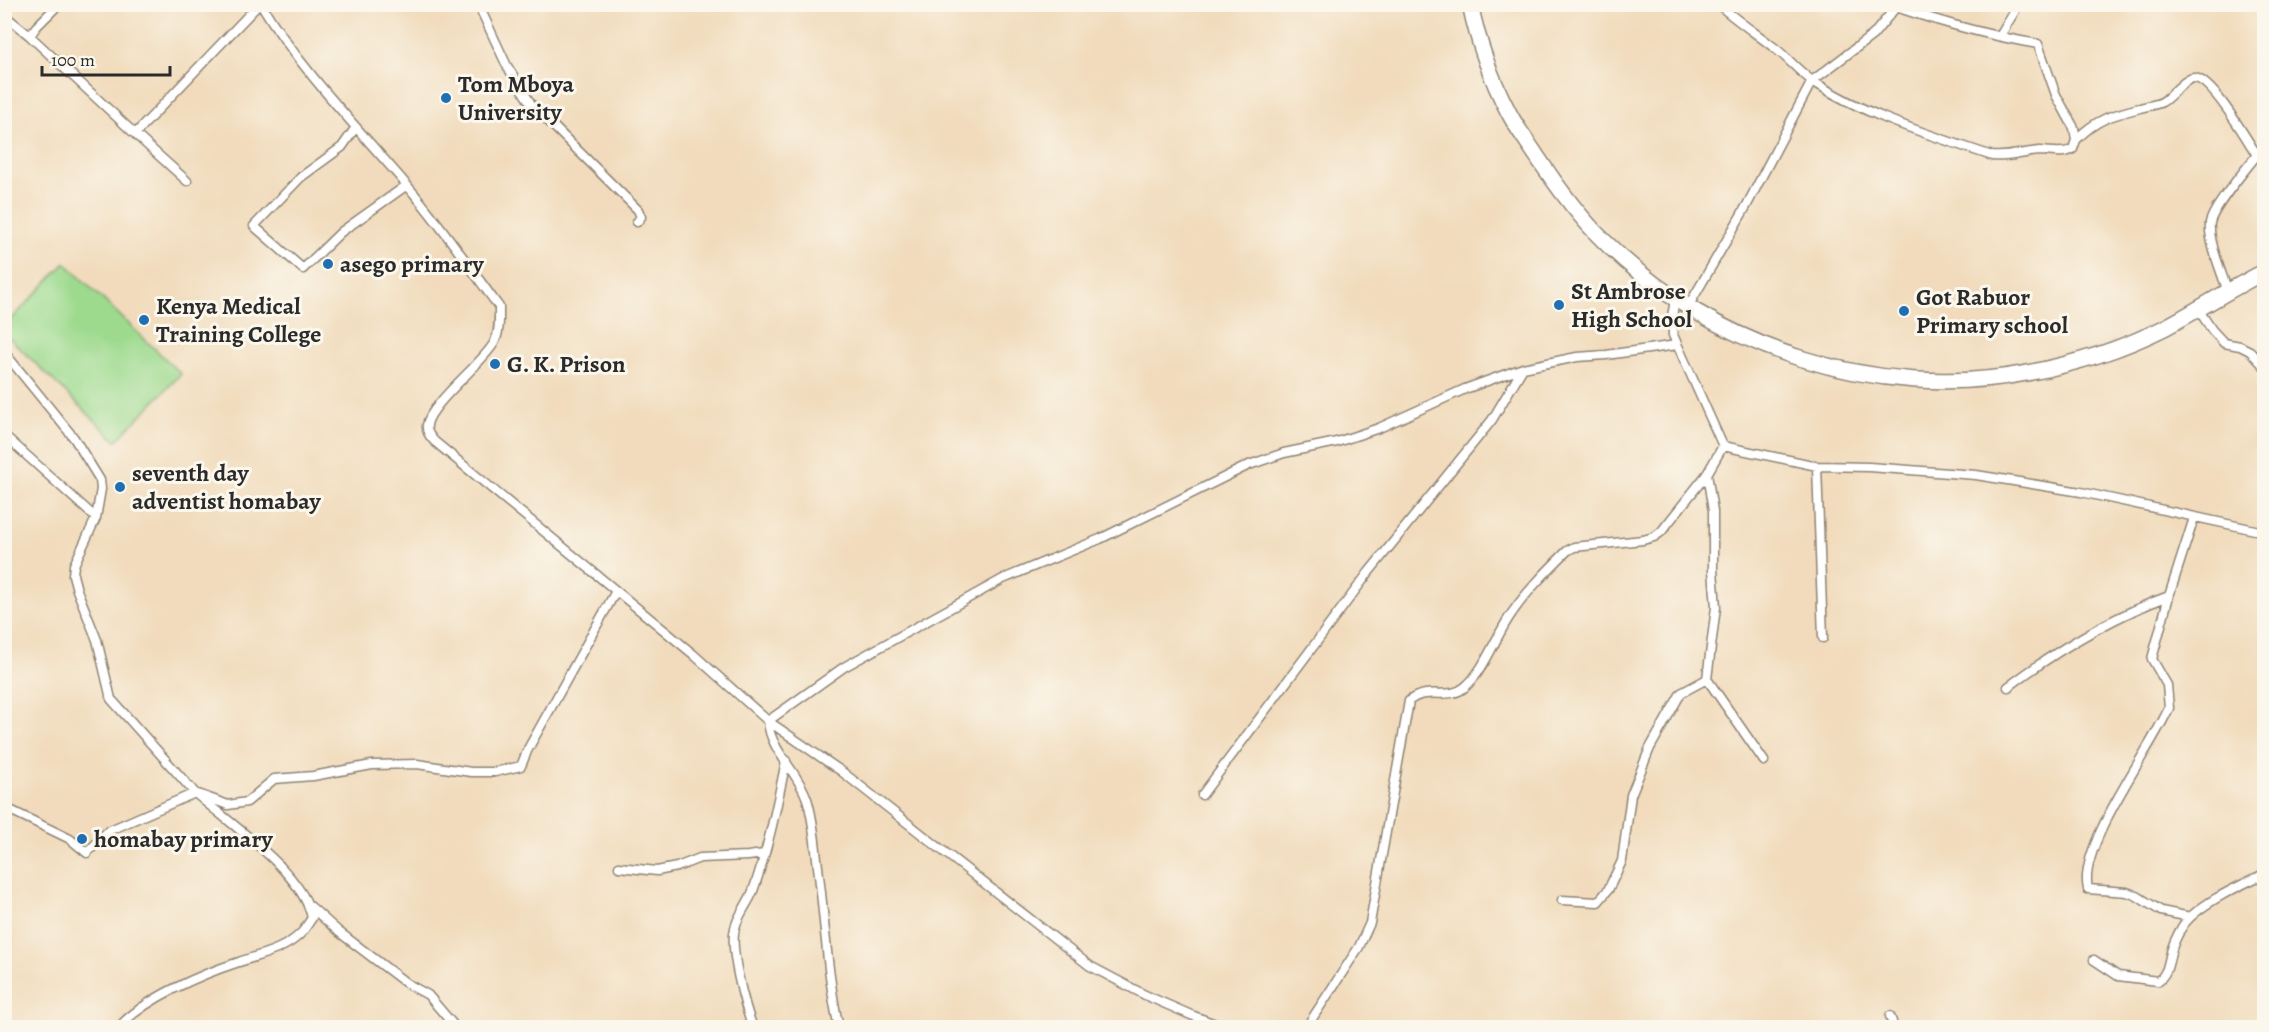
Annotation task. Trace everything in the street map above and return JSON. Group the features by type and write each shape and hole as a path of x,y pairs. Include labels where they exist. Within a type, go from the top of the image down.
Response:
{"highway":[{"path":"1470,4 1489,69 1505,105 1547,171 1584,220 1604,241 1649,281 1682,304 1747,338 1812,362 1899,378 1981,380 2025,374 2078,362 2124,346 2265,272"}],"street":[{"path":"30,36 59,4"},
{"path":"135,134 260,4 274,27 407,185 499,307 495,342 439,405 427,423 427,432 435,441 483,483 693,654 768,721 842,771 1090,966 1191,1016 1226,1028"},
{"path":"478,4 507,66 531,104 638,210 640,217 637,222"},
{"path":"1718,4 1738,23 1777,49 1812,81 1902,125 1992,156 2003,157 2014,153 2039,151 2068,152 2075,146 2076,140 2074,128 2047,72 2038,44 1933,20 1894,6 1873,35 1812,81 1747,205 1682,304 1671,326 1677,345 1723,446"},
{"path":"2000,36 2019,4"},
{"path":"4,15 30,36 187,181"},
{"path":"2076,140 2095,122 2161,103 2191,78 2196,78 2205,84 2228,109 2257,156"},
{"path":"356,127 342,147 301,177 254,226 303,269 341,232 407,185"},
{"path":"2228,292 2210,233 2210,222 2216,209 2265,146"},
{"path":"2198,309 2224,343 2240,346 2250,351 2265,366"},
{"path":"768,721 844,667 1003,579 1100,539 1249,465 1284,453 1337,442 1379,428 1465,389 1523,368 1577,357 1677,345"},
{"path":"4,352 74,438 100,480 101,489 96,518 74,565 73,575 97,640 111,699 195,793 267,853 301,891 310,906 339,932 406,983 428,995 456,1028"},
{"path":"1202,795 1369,572 1492,420 1523,368"},
{"path":"4,435 96,518"},
{"path":"1723,446 1816,466 1869,467 1976,475 2081,492 2265,532"},
{"path":"1306,1028 1359,947 1370,923 1409,700 1423,692 1451,693 1462,690 1472,681 1512,613 1567,551 1574,547 1654,537 1661,532 1707,474 1723,446"},
{"path":"1816,466 1823,638"},
{"path":"1707,474 1713,511 1713,570 1716,606 1707,679 1764,761"},
{"path":"2190,917 2161,911 2138,896 2127,892 2088,889 2086,881 2095,840 2169,708 2167,685 2152,659 2194,518"},
{"path":"4,807 70,839 87,853 108,831 195,793 228,805 248,802 274,779 313,776 372,765 417,764 471,772 495,772 521,766 528,749 616,591"},
{"path":"2008,687 2050,655 2141,606 2169,596"},
{"path":"1562,900 1598,903 1608,890 1622,861 1630,795 1650,748 1681,693 1707,679"},
{"path":"768,721 769,732 807,797 814,825 829,978 839,1028"},
{"path":"753,1028 742,989 734,945 734,929 752,892 774,822 786,761"},
{"path":"619,867 657,871 677,867 700,858 764,854"},
{"path":"2094,960 2118,976 2158,981 2168,969 2171,951 2190,917 2230,891 2265,874"},
{"path":"118,1028 126,1019 160,997 206,973 281,947 300,936 312,918 310,906"},
{"path":"1890,1017 1894,1028"}],"green space":[{"path":"65,263 181,374 116,441 5,334 5,326"}],"place":[{"name":"Tom Mboya University","path":"446,98"},
{"name":"asego primary","path":"328,264"},
{"name":"St Ambrose High School","path":"1559,305"},
{"name":"Got Rabuor Primary school","path":"1904,311"},
{"name":"Kenya Medical Training College","path":"144,320"},
{"name":"G. K. Prison","path":"495,364"},
{"name":"seventh day adventist homabay","path":"120,487"},
{"name":"homabay primary","path":"82,839"}]}
